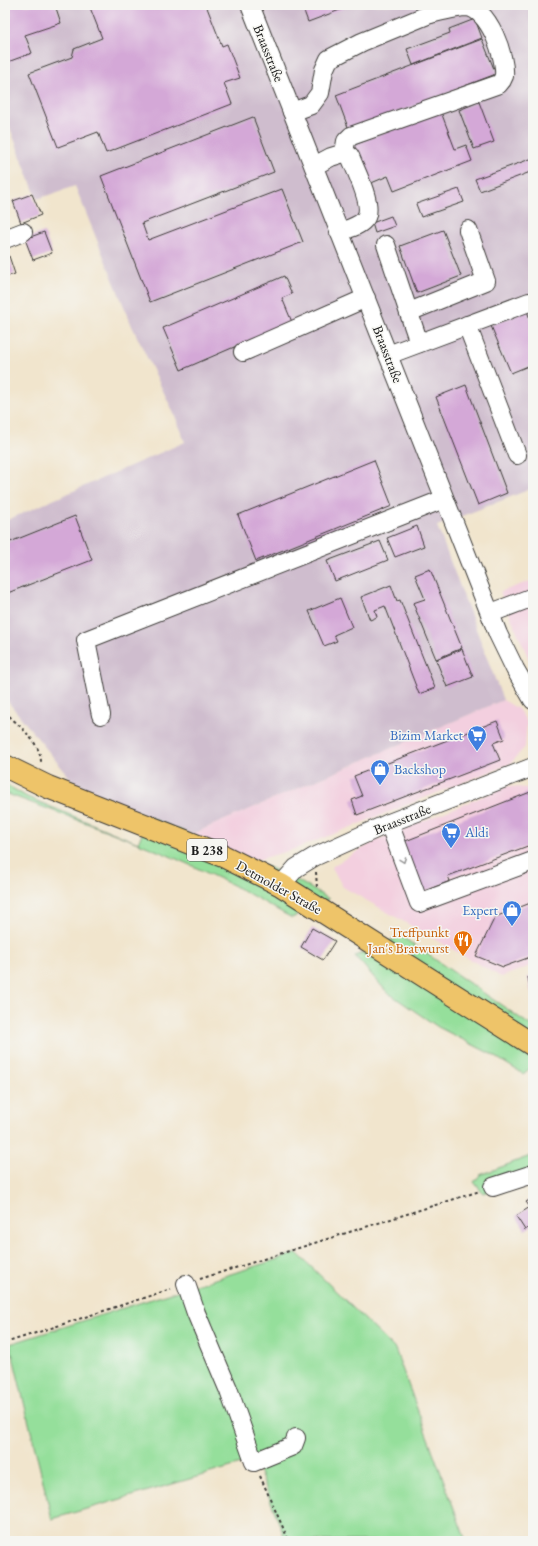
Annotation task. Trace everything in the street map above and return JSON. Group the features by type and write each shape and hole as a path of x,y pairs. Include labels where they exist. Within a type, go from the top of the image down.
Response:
{"main road":[{"name":"Detmolder Straße","path":"5,766 48,787 223,856 281,886 533,1045"}],"street":[{"name":"Braasstraße","path":"250,5 498,634 515,669 533,700"},
{"path":"292,112 311,105 320,93 324,70 329,59 432,9 467,7 479,12 495,32 503,65 504,78 499,84 351,136 346,141 344,153"},
{"path":"314,166 331,157 344,153 350,156 367,199 368,215 364,220 356,226 339,232"},
{"path":"409,312 486,281 468,230"},
{"path":"5,240 24,232"},
{"path":"386,245 419,343"},
{"path":"243,352 366,298"},
{"path":"388,355 529,302"},
{"path":"467,325 517,455"},
{"path":"101,715 86,640 444,499"},
{"path":"490,613 533,596"},
{"name":"Braasstraße","path":"281,886 296,868 314,857 389,824 533,767"},
{"path":"389,824 419,903 533,861"},
{"path":"493,1187 533,1174"},
{"path":"186,1284 196,1313 231,1397 254,1462 293,1446 296,1438"}],"path":[{"path":"5,712 37,746 42,757 41,764"},
{"path":"314,857 317,892"},
{"path":"5,1343 493,1187"},
{"path":"254,1462 289,1541"}],"shaded area":[{"path":"5,5 533,5 533,488 437,526 503,700 192,834 149,817 75,784 5,698 5,521 185,442 176,418 132,326 75,186 37,199 5,115"},
{"path":"533,580 533,669 500,592"},
{"path":"503,700 518,709 527,722 525,747 510,764 298,848 254,861 192,834"},
{"path":"508,786 533,789 533,965 501,977 343,887 332,868 334,865 379,839"}],"green space":[{"path":"5,784 27,797 135,842 5,793"},
{"path":"149,817 290,876 329,899 292,918 229,883 138,843"},
{"path":"401,936 533,1027 533,1066 523,1074 491,1054 438,1027 387,992 355,956"},
{"path":"533,1155 533,1177 483,1193 474,1182 480,1175"},
{"path":"297,1253 395,1349 466,1541 286,1541 255,1460 52,1519 10,1344"}],"building":[{"path":"5,5 55,5 61,23 25,35 32,53 5,63"},
{"path":"89,5 206,5 222,46 227,44 240,78 224,83 232,104 106,153 98,132 58,147 29,73 72,57 74,49 102,38"},
{"path":"320,5 353,5 308,22 304,11"},
{"path":"475,19 482,38 413,65 407,49 450,33 449,29"},
{"path":"482,39 496,74 349,130 336,95"},
{"path":"479,102 494,142 474,149 459,110"},
{"path":"441,112 455,149 466,145 472,161 394,191 388,176 369,184 354,145"},
{"path":"253,117 274,172 142,223 148,240 282,189 303,242 150,302 101,176"},
{"path":"533,158 533,171 480,191 475,179"},
{"path":"459,189 464,202 421,217 416,204"},
{"path":"32,194 41,215 21,223 13,201"},
{"path":"391,216 395,226 375,233 372,223"},
{"path":"443,230 461,276 417,293 400,246"},
{"path":"44,232 52,253 33,260 25,239"},
{"path":"9,256 15,274 5,277 5,257"},
{"path":"284,276 292,294 282,298 292,322 181,370 163,328"},
{"path":"527,311 533,327 533,364 511,373 491,326"},
{"path":"466,385 507,493 478,505 436,397"},
{"path":"374,460 392,506 256,561 238,515"},
{"path":"75,516 92,560 5,594 5,544"},
{"path":"417,526 424,546 395,557 387,538"},
{"path":"380,541 388,560 335,581 327,561"},
{"path":"430,569 462,648 436,659 413,603 425,599 415,575"},
{"path":"391,585 397,601 400,600 435,688 419,694 385,606 375,610 377,617 370,620 361,597"},
{"path":"340,598 352,627 334,635 337,641 324,646 309,611"},
{"path":"462,649 473,677 447,687 436,660"},
{"path":"497,721 504,739 493,743 500,760 357,815 352,800 362,796 354,776"},
{"name":"Aldi","path":"533,791 533,844 448,876 450,881 422,892 403,842"},
{"name":"Expert","path":"533,902 533,956 503,967 476,956 495,917"},
{"path":"312,928 335,941 323,960 301,947"},
{"path":"533,976 533,997 532,997 528,977"},
{"path":"533,1198 533,1225 525,1230 516,1216 530,1207 526,1202"}],"place":[{"name":"Bizim Market","path":"477,752"},
{"name":"Backshop","path":"380,786"},
{"name":"Aldi","path":"451,849"},
{"name":"Expert","path":"512,927"},
{"name":"Treffpunkt Jan's Bratwurst","path":"463,957"}]}
